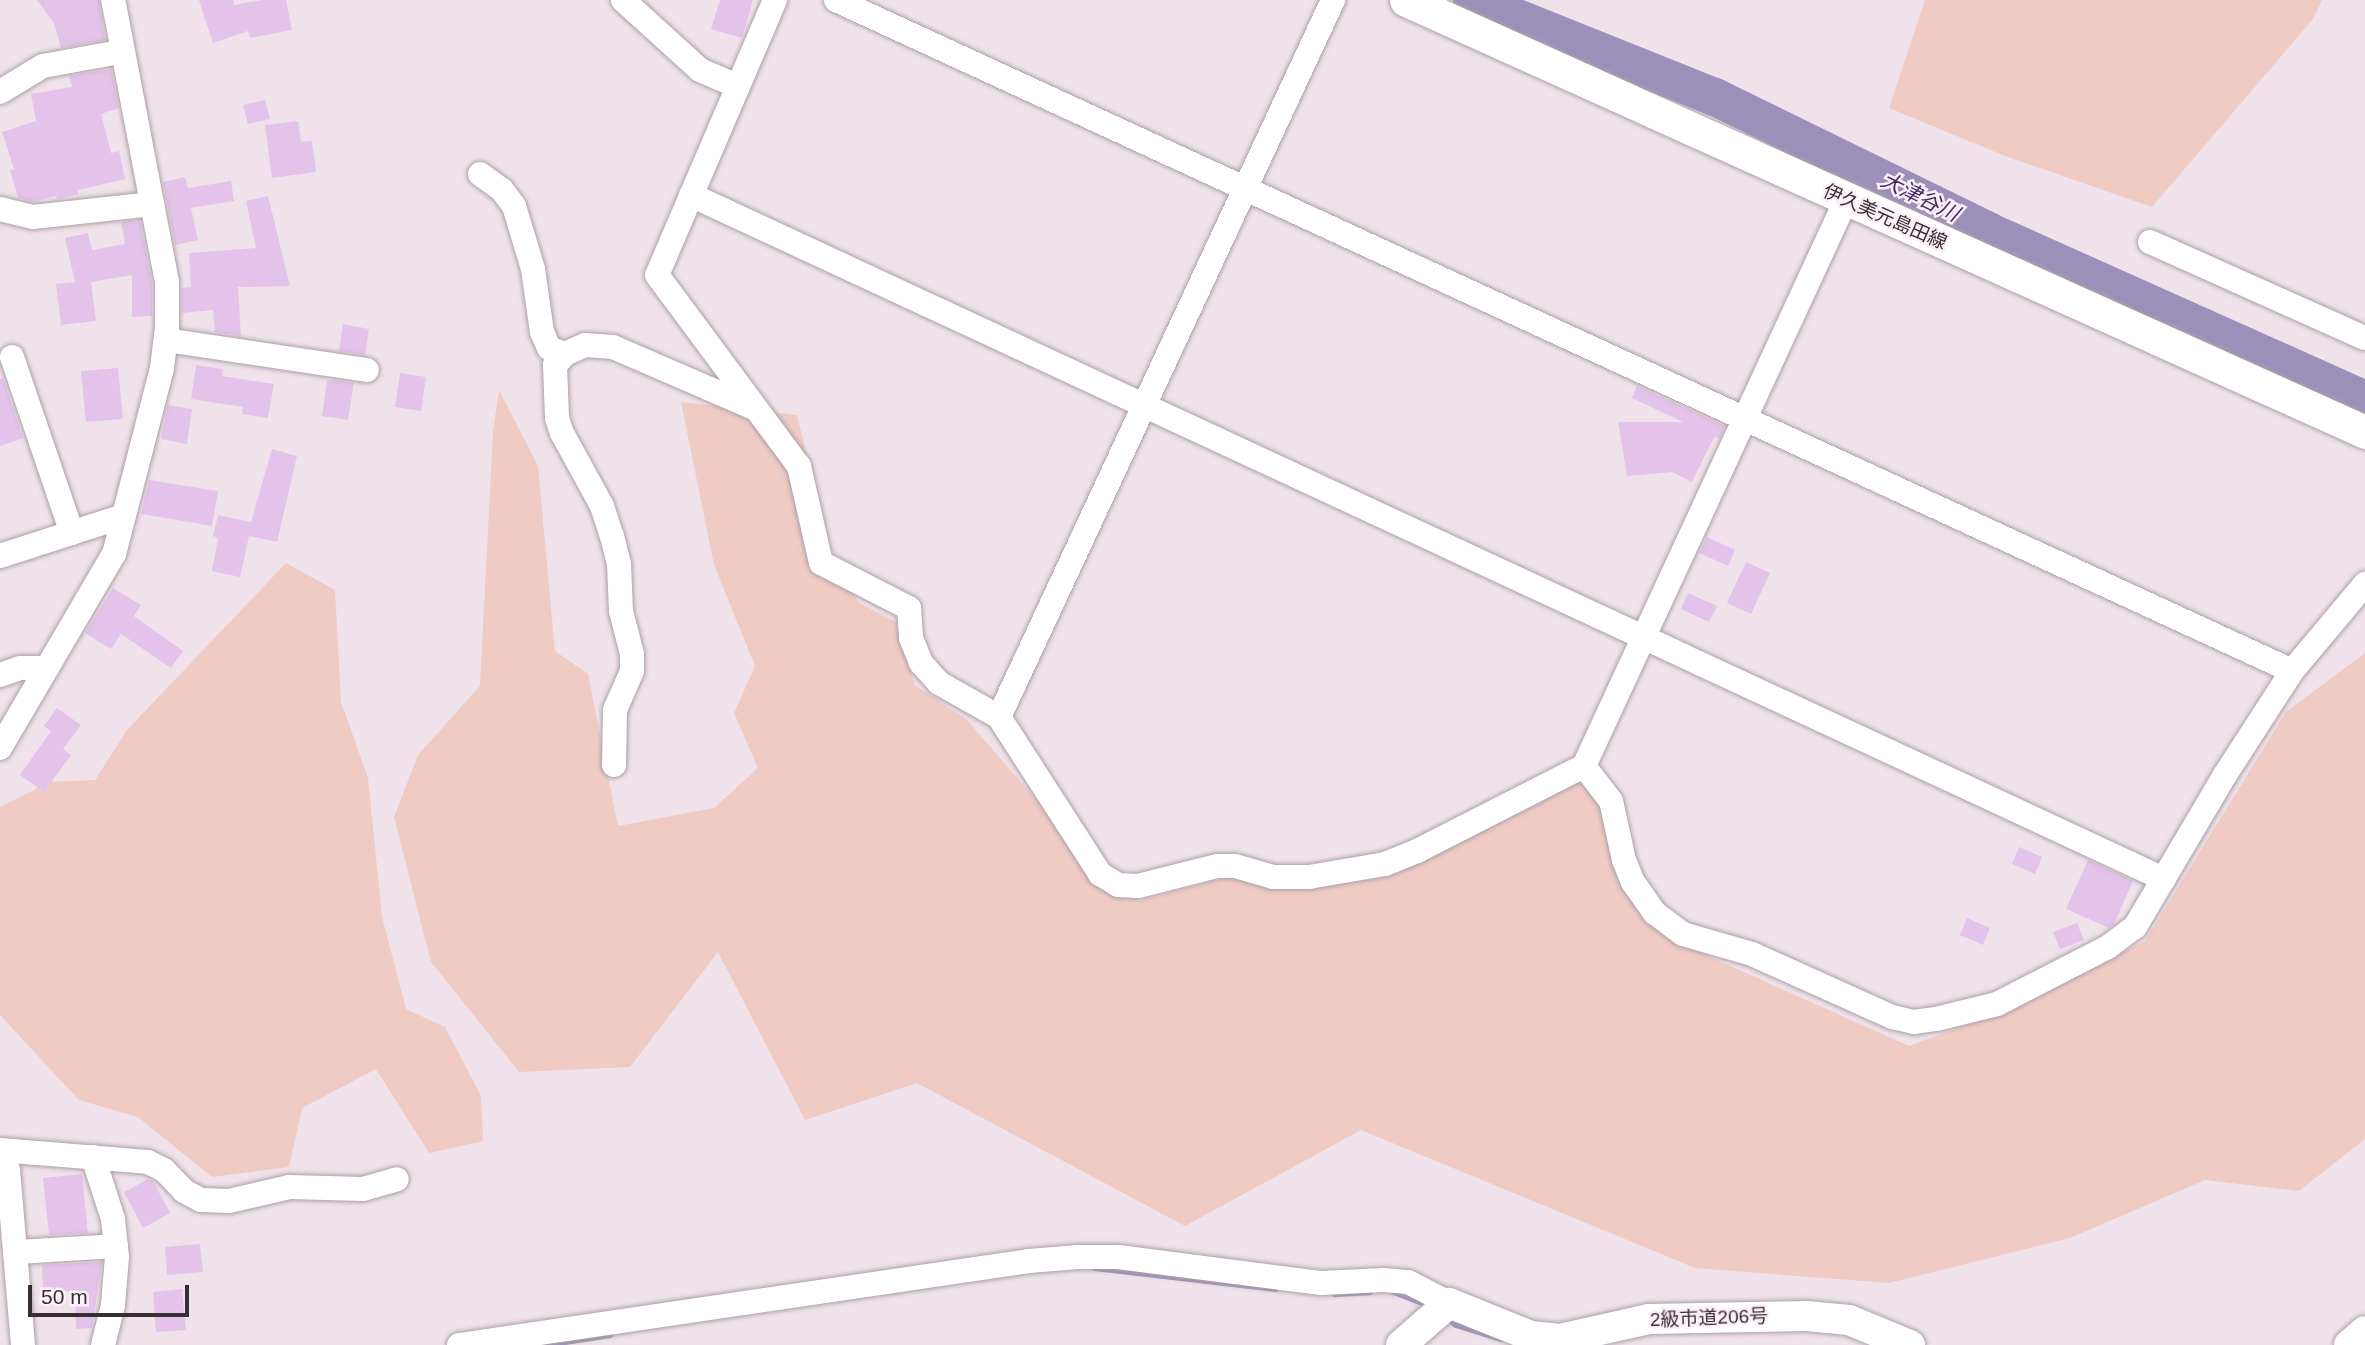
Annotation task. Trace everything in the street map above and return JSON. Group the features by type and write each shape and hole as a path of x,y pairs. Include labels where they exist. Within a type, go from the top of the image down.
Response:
{"main road":[{"name":"伊久美元島田線","path":"1406,0 2365,432"}],"street":[{"path":"0,748 114,554 162,368 166,340 167,282 120,52 113,0"},
{"path":"623,0 700,70 737,86"},
{"path":"775,0 657,275 799,466 821,563 909,608 911,638 921,663 939,683 999,717 1100,874 1118,885 1138,886 1217,866 1235,866 1279,877 1320,875 1385,864 1417,851 1584,766 1846,200"},
{"path":"836,0 2292,671"},
{"path":"999,717 1333,0"},
{"path":"0,92 43,66 120,52"},
{"path":"480,174 502,190 514,206 533,269 542,332 549,348 565,354"},
{"path":"691,195 2164,879"},
{"path":"0,209 33,216 152,204"},
{"path":"2150,242 2365,338"},
{"path":"166,340 367,370"},
{"path":"614,765 615,710 632,671 632,654 621,611 619,564 602,506 562,433 557,418 555,365 565,354 585,345 613,347 757,409"},
{"path":"12,357 72,533"},
{"path":"0,556 124,516"},
{"path":"1584,766 1611,801 1624,860 1633,882 1655,913 1683,934 1752,954 1892,1017 1914,1022 1997,1003 2108,947 2135,927 2225,775 2292,671 2365,584"},
{"path":"0,675 20,668 47,668"},
{"path":"93,1157 113,1219 116,1247 113,1305 103,1345"},
{"path":"23,1345 16,1252 3,1161 93,1157 148,1162 164,1170 184,1191 201,1200 229,1201 289,1187 363,1189 397,1179"},
{"path":"16,1252 116,1247"},
{"path":"459,1345 1029,1261 1078,1257 1118,1257 1321,1283 1384,1280 1408,1282 1449,1303 1401,1345"},
{"name":"2級市道206号","path":"1449,1303 1531,1336 1560,1339 1649,1319 1807,1316 1849,1320 1910,1345"},
{"path":"2348,1345 2365,1331"}],"shaded area":[{"path":"1925,0 2322,0 2313,19 2152,207 2005,156 1889,108"},
{"path":"499,390 538,466 555,651 588,674 618,826 714,808 758,768 734,713 755,666 714,565 681,402 797,415 833,563 859,603 896,622 915,685 967,720 1110,885 1139,901 1236,875 1411,864 1577,775 1604,810 1626,885 1686,946 1909,1046 2001,1012 2145,941 2286,712 2365,653 2365,1139 2299,1191 2205,1180 2070,1238 1889,1283 1695,1268 1361,1130 1185,1226 917,1083 805,1120 718,952 630,1067 519,1072 431,962 394,817 418,755 480,686 493,431"},
{"path":"286,563 335,590 341,702 368,778 382,917 406,1009 445,1027 481,1096 483,1141 429,1153 376,1069 302,1108 289,1167 212,1177 138,1117 79,1100 0,1015 0,807 50,782 95,780 127,730"}],"building":[{"path":"37,0 99,0 105,40 61,48 54,23"},
{"path":"199,0 233,0 234,5 262,0 286,0 292,30 250,38 248,31 213,43"},
{"path":"720,0 753,0 742,38 711,29"},
{"path":"111,69 119,108 101,114 111,153 119,151 125,179 78,190 79,194 58,199 55,196 34,202 18,198 10,170 14,169 2,132 36,121 31,94 72,87 69,76"},
{"path":"265,100 270,119 248,124 243,105"},
{"path":"298,121 301,142 312,141 316,172 272,178 265,125"},
{"path":"185,177 188,188 231,181 234,201 191,208 198,240 175,245 163,182"},
{"path":"268,196 290,286 238,287 241,336 215,332 213,310 182,313 182,288 191,287 189,253 256,248 246,201"},
{"path":"140,220 152,283 152,316 132,317 132,275 91,282 96,321 61,325 56,284 75,282 65,238 88,233 92,250 125,244 121,222"},
{"path":"343,324 369,329 365,355 339,351"},
{"path":"196,365 223,369 222,376 274,384 268,418 242,414 243,407 191,399"},
{"path":"118,368 123,419 86,422 81,371"},
{"path":"400,373 426,377 421,411 395,407"},
{"path":"3,378 23,438 0,446 0,379"},
{"path":"327,381 354,383 348,420 322,416"},
{"path":"1637,386 1725,426 1719,439 1715,436 1692,482 1672,472 1627,476 1618,422 1683,422 1632,398"},
{"path":"168,405 192,409 187,444 161,439"},
{"path":"272,449 297,456 277,542 249,536 240,577 212,571 218,538 213,536 218,515 251,522"},
{"path":"149,480 218,491 212,526 141,514"},
{"path":"1707,537 1735,550 1728,566 1699,553"},
{"path":"1746,562 1770,573 1751,614 1727,603"},
{"path":"113,588 141,605 134,616 183,651 171,668 121,634 111,649 85,633"},
{"path":"1688,593 1717,606 1709,622 1681,609"},
{"path":"57,708 81,725 63,749 71,755 44,792 20,775 51,731 44,726"},
{"path":"2019,847 2042,857 2035,874 2012,864"},
{"path":"2088,860 2133,881 2114,924 2109,928 2066,909"},
{"path":"1967,918 1990,928 1983,945 1960,935"},
{"path":"2077,923 2084,940 2060,949 2053,932"},
{"path":"82,1174 88,1233 49,1235 43,1178"},
{"path":"148,1179 153,1181 170,1213 143,1228 124,1192"},
{"path":"200,1244 203,1272 167,1275 165,1247"},
{"path":"102,1262 92,1328 76,1329 75,1291 43,1292 42,1265"},
{"path":"182,1289 186,1330 156,1332 153,1292"}],"waterway":[{"name":"大津谷川","path":"1472,0 1715,97 1990,232 2365,400"},
{"path":"1095,1268 1276,1289"},
{"path":"1335,1294 1370,1292"},
{"path":"1394,1292 1423,1303"},
{"path":"1447,1318 1456,1325 1501,1339"},
{"path":"546,1345 610,1335"}]}
